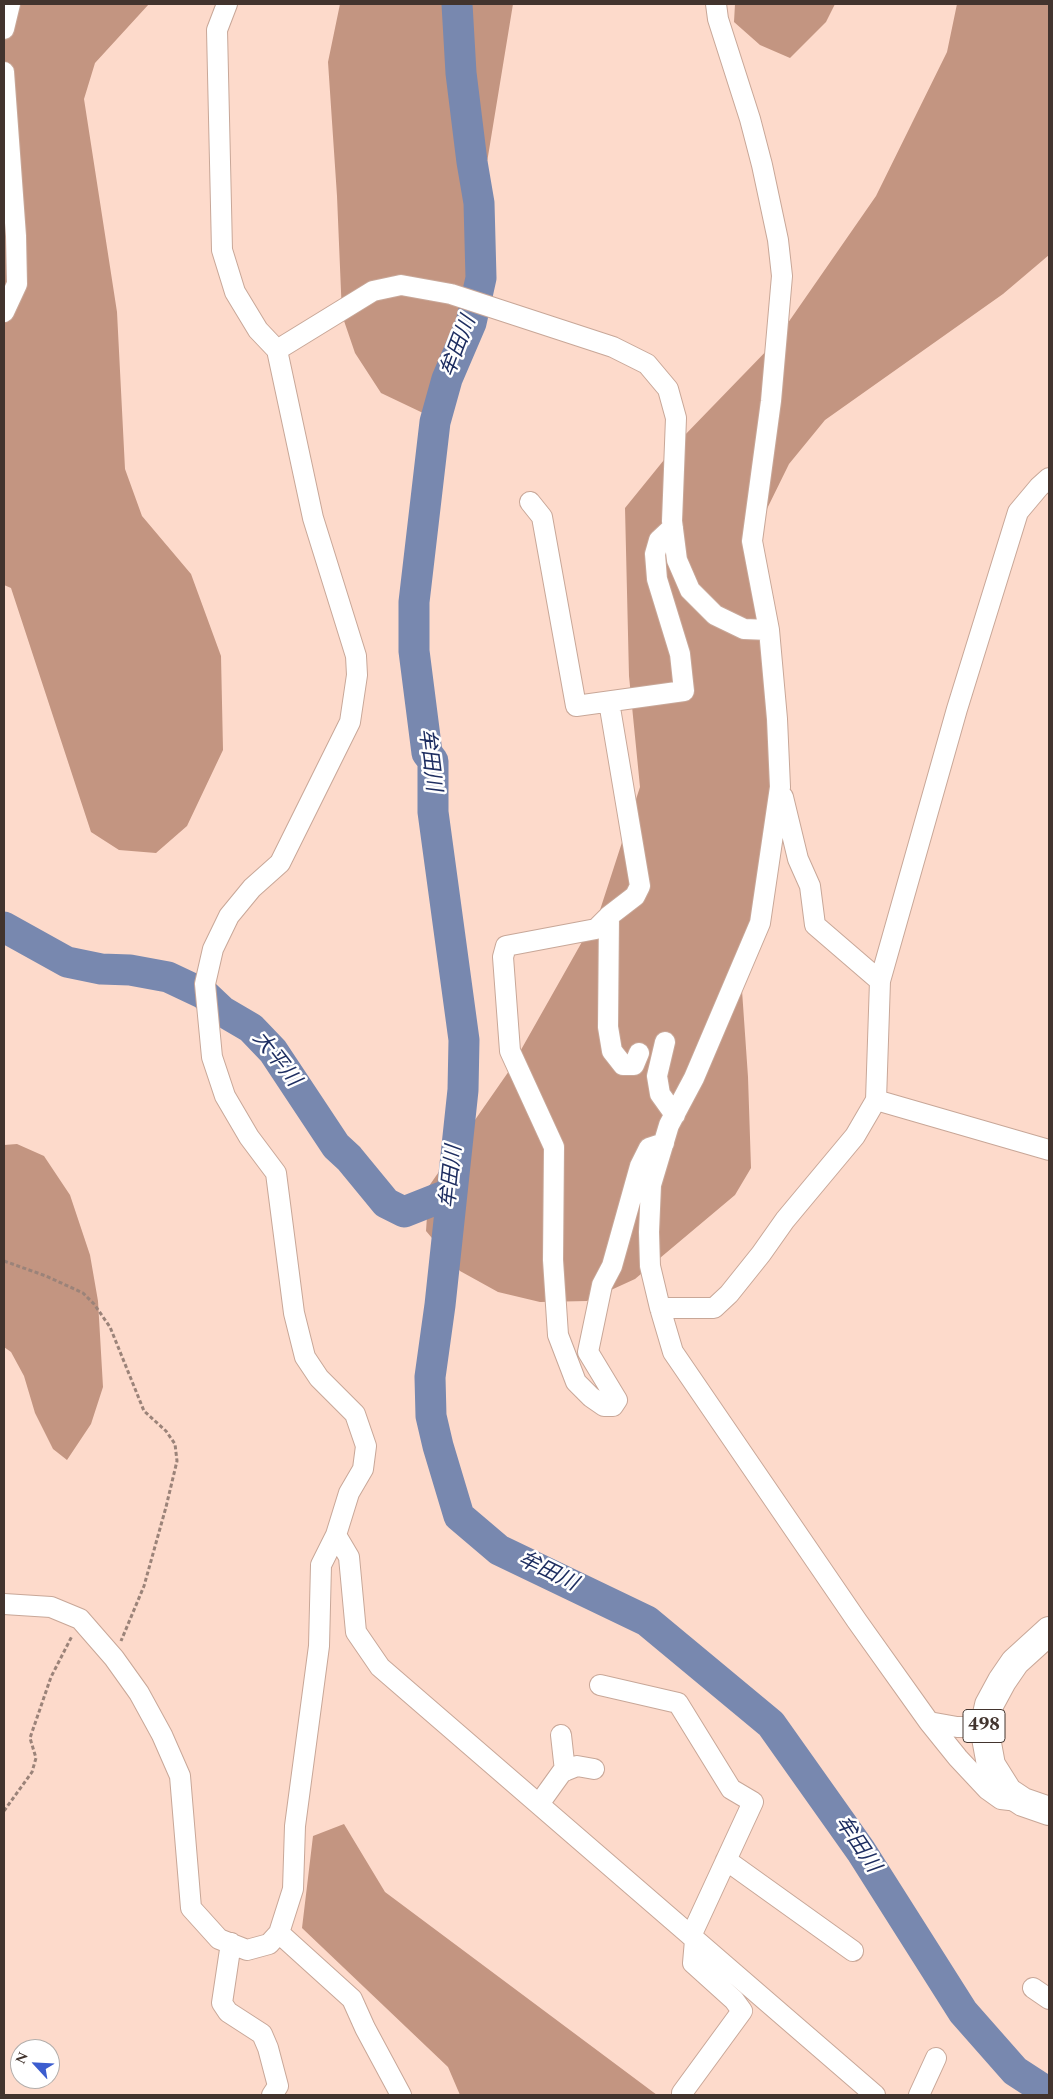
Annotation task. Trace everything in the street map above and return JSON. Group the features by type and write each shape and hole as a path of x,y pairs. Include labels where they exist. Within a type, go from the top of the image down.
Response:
{"highway":[{"name":"498","path":"1049,1631 1015,1662 1002,1680 989,1705 984,1727 991,1765 1008,1792 1023,1802 1049,1811"}],"street":[{"path":"4,29 10,4"},
{"path":"4,1604 51,1607 80,1619 114,1658 138,1693 162,1735 180,1776 192,1908 219,1938 247,1950 269,1944 279,1933 293,1890 295,1826 319,1646 321,1565 336,1535 349,1493 363,1469 366,1446 355,1414 318,1378 306,1357 294,1313 276,1173 249,1137 225,1096 212,1057 205,984 213,948 230,916 252,888 280,863 350,722 357,675 356,656 313,518 277,350 258,330 235,292 222,250 216,55 217,30 227,4"},
{"path":"716,4 718,19 750,119 762,165 778,240 782,276 771,401 752,541 769,630 777,719 780,787 760,923 694,1078 674,1115 651,1185 650,1266 673,1352 857,1621 929,1722 958,1758 987,1789 1001,1799 1023,1802"},
{"path":"4,72 16,236 17,284 4,312"},
{"path":"277,350 373,291 401,284 451,294 613,347 647,364 668,389 676,418 673,527 677,560 690,590 715,615 744,629 769,630"},
{"path":"660,1308 714,1308 724,1299 761,1254 785,1220 855,1136 876,1100 880,981 957,709 1018,512 1049,478"},
{"path":"530,502 542,516 576,706 684,691 680,654 657,578 655,554 659,540 673,527"},
{"path":"609,702 640,886 635,896 609,916 596,929 506,946 503,957 510,1051 554,1147 553,1260 558,1335 576,1382 591,1397 604,1406 613,1406 617,1400 588,1352 602,1285 612,1266 640,1166 649,1148 664,1143"},
{"path":"780,787 798,859 810,886 815,925 880,981"},
{"path":"609,916 608,1027 612,1051 623,1065 634,1065 639,1052"},
{"path":"665,1042 657,1076 660,1094 674,1115"},
{"path":"876,1100 1049,1150"},
{"path":"336,1535 349,1557 356,1632 380,1667 875,2095"},
{"path":"600,1686 678,1703 731,1789 753,1802 693,1938 693,1963 734,2000 742,2012 682,2093"},
{"path":"929,1722 957,1727 984,1727"},
{"path":"560,1736 565,1771"},
{"path":"538,1804 562,1772 577,1766 594,1769"},
{"path":"726,1860 853,1951"},
{"path":"279,1933 352,1999 365,2028 401,2095"},
{"path":"231,1943 222,2003 228,2012 262,2034 268,2048 278,2086 272,2095"},
{"path":"919,2095 936,2058"}],"path":[{"path":"4,1261 46,1276 83,1293 94,1304 110,1327 144,1411 166,1432 175,1444 177,1461 144,1586 114,1658"},
{"path":"4,1811 32,1772 36,1758 30,1738 52,1677 80,1619"}],"shaded area":[{"path":"4,4 149,4 95,63 84,99 117,312 125,469 142,516 191,574 221,656 223,750 187,826 156,853 119,850 91,832 11,588 4,585"},
{"path":"340,4 513,4 480,205 478,259 482,307 454,377 439,400 423,413 381,393 355,353 342,315 337,196 328,62"},
{"path":"735,4 835,4 826,22 790,58 760,45 734,22"},
{"path":"957,4 1049,4 1049,255 1003,294 825,420 789,464 762,519 751,576 787,762 741,976 748,1077 751,1168 735,1195 635,1279 587,1301 540,1302 498,1292 460,1271 426,1231 429,1186 509,1071 600,910 640,787 629,676 625,508 681,439 774,343 876,196 947,52"},
{"path":"17,1144 44,1156 70,1195 90,1255 98,1301 103,1387 91,1424 67,1460 53,1449 35,1413 24,1376 11,1352 4,1347 4,1145"},
{"path":"344,1824 385,1892 657,2095 460,2095 448,2067 302,1928 313,1836"}],"waterway":[{"name":"牟田川","path":"457,4 461,73 479,203 481,278 471,323 447,379 435,422 414,602 414,651 427,753 433,761 433,812 464,1040 463,1090 440,1305 430,1377 431,1416 438,1446 459,1516 499,1550 647,1621 771,1724 861,1851 963,2012 1015,2071 1049,2093"},
{"name":"大平川","path":"4,927 67,962 101,969 130,970 168,977 204,994 222,1011 251,1028 273,1051 336,1146 349,1158 386,1203 404,1212 452,1193"}]}
